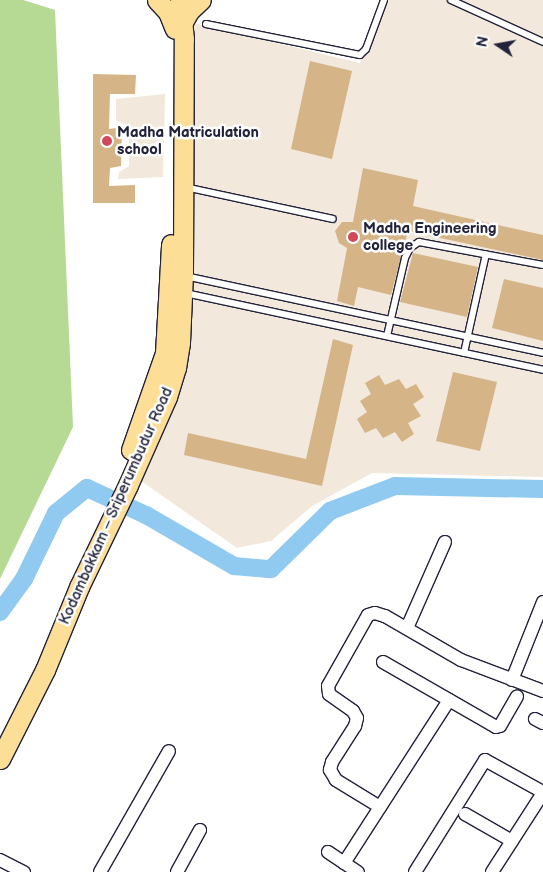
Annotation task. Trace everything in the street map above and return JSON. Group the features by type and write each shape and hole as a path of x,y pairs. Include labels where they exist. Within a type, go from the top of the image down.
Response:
{"main road":[{"path":"157,0 179,26 189,11 201,0"},
{"name":"Kodambakkam – Sriperumbudur Road","path":"176,0 179,26"},
{"name":"Kodambakkam – Sriperumbudur Road","path":"0,738 168,397 172,381 180,342 176,282 179,185 180,0"},
{"name":"Kodambakkam – Sriperumbudur Road","path":"0,759 45,670 115,502"}],"street":[{"path":"406,628 445,542"},
{"path":"512,680 543,602"},
{"path":"380,807 332,776 330,770 332,762 355,726 357,718 353,710 328,694 328,686 368,615 375,613 385,616 461,660 543,691"},
{"path":"383,662 496,727 500,726 517,696"},
{"path":"344,863 449,700"},
{"path":"100,872 169,752"},
{"path":"415,872 485,760 543,793 492,872"},
{"path":"465,814 512,841"},
{"path":"177,872 200,830"},
{"path":"328,852 358,872"},
{"path":"0,860 24,872"}],"lane":[{"path":"206,24 360,55 366,49 384,0"},
{"path":"451,0 543,42"},
{"path":"179,185 333,220"},
{"path":"387,336 405,258 410,248 418,242 543,265"},
{"path":"464,352 486,254"},
{"path":"176,282 390,321 543,353"},
{"path":"176,282 387,336 543,370"}],"shaded area":[{"path":"389,0 543,0 543,477 372,473 312,506 271,541 237,548 141,481 188,357 194,23 360,63"},
{"path":"165,94 163,177 118,179 119,172 129,166 129,127 116,120 116,99"}],"green space":[{"path":"0,0 23,0 55,10 73,427 0,579"}],"building":[{"path":"310,61 352,71 332,159 291,149"},
{"name":"Madha Matriculation school","path":"93,74 136,75 135,94 110,94 109,129 122,127 121,166 110,168 109,186 135,185 135,203 93,203"},
{"path":"363,168 418,180 413,206 543,235 543,260 408,231 391,295 358,287 354,306 337,301 347,248 339,243 335,231 342,222 353,222"},
{"path":"413,253 478,267 467,317 400,302"},
{"path":"504,279 543,288 543,341 492,328"},
{"path":"333,339 353,345 322,486 184,455 188,433 306,459"},
{"path":"453,372 497,382 480,451 436,441"},
{"path":"379,375 385,385 399,379 406,389 416,384 424,397 413,404 421,416 408,423 414,434 402,442 395,432 383,438 376,428 365,433 357,419 367,412 360,401 371,394 365,383"}],"waterway":[{"path":"0,612 24,579 56,513 87,488 146,515 234,566 271,569 330,511 395,486 543,489"}],"place":[{"name":"Madha Matriculation school","path":"107,141"},
{"name":"Madha Engineering college","path":"353,237"}]}
